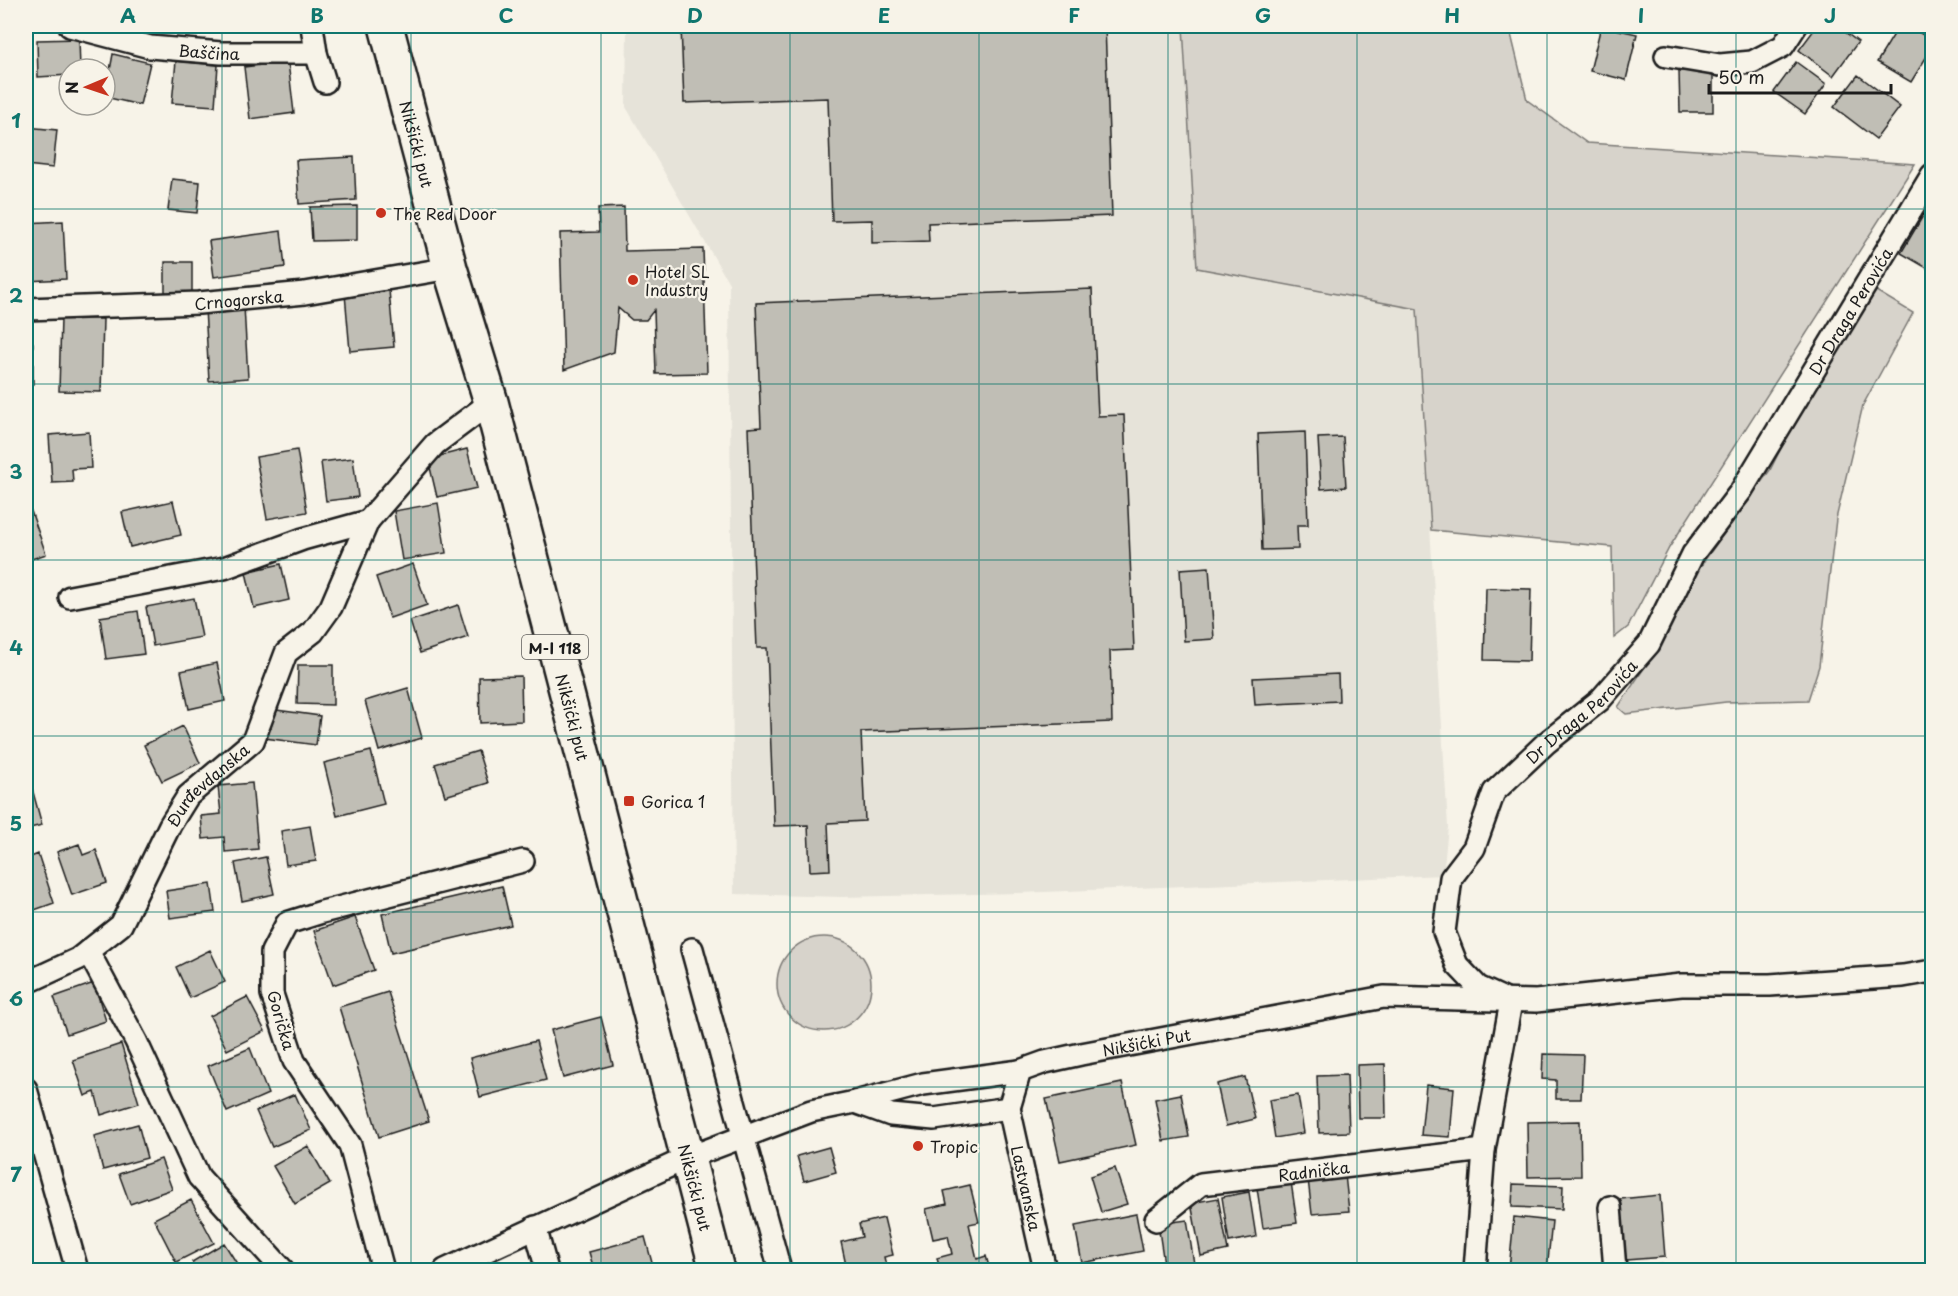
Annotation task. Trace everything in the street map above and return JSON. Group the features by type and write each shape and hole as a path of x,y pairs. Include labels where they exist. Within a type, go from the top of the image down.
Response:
{"main road":[{"name":"Nikšićki put","path":"386,26 450,268 491,402 717,1270"}],"street":[{"name":"Baščina","path":"70,26 150,47 221,53 316,53"},
{"path":"312,26 316,53 326,82"},
{"path":"1666,56 1720,64 1752,62 1783,46 1796,26"},
{"name":"Dr Draga Perovića","path":"1511,1002 1478,987 1457,965 1444,932 1451,878 1474,848 1494,792 1546,743 1600,700 1648,644 1693,554 1741,491 1932,176"},
{"name":"Crnogorska","path":"26,309 199,303 305,293 450,268"},
{"name":"Đurđevdanska","path":"26,983 78,959 121,926 170,825 188,796 253,741 286,653 313,632 331,607 368,521 435,444 491,402"},
{"path":"70,597 224,567 303,539 368,521"},
{"name":"Gorička","path":"382,1270 350,1145 294,1061 272,994 272,952 286,923 523,861"},
{"path":"692,949 780,1270"},
{"path":"88,951 136,1041 199,1177 283,1270"},
{"name":"Nikšićki Put","path":"855,1102 923,1084 1020,1071 1045,1062 1081,1054 1384,997 1511,1002 1681,985 1770,985 1903,976 1932,971"},
{"path":"1475,1270 1484,1150 1511,1002"},
{"path":"445,1270 687,1158 811,1111 855,1102 891,1115 934,1119 1009,1108 1020,1071"},
{"path":"26,1089 77,1270"},
{"name":"Lastvanska","path":"1009,1108 1045,1270"},
{"name":"Radnička","path":"1156,1220 1201,1184 1484,1150"},
{"path":"1610,1207 1615,1270"},
{"path":"535,1227 547,1270"}],"shaded area":[{"path":"627,26 1183,26 1197,268 1417,309 1448,827 1443,875 1020,893 841,897 734,894 729,283 626,107"},
{"path":"1183,26 1509,26 1527,100 1587,143 1915,164 1669,548 1628,627 1614,638 1612,547 1431,530 1417,309 1197,268"},
{"path":"1868,286 1913,313 1863,405 1836,519 1819,666 1808,700 1726,702 1626,714 1618,707 1661,643 1691,579 1770,470 1826,359"},
{"path":"824,937 842,941 857,951 867,966 871,984 867,1002 857,1017 842,1027 824,1031 806,1027 791,1017 781,1002 777,984 781,966 791,951 806,941"}],"building":[{"path":"681,26 1105,26 1112,216 928,223 929,241 872,243 872,220 832,221 828,98 684,103"},
{"path":"1601,26 1637,34 1626,80 1590,71"},
{"path":"1817,26 1837,26 1858,42 1833,76 1799,50"},
{"path":"1899,26 1908,26 1932,40 1932,48 1911,82 1877,62"},
{"path":"79,39 80,57 57,57 57,76 38,77 37,40"},
{"path":"113,54 150,63 140,105 117,100 117,57 112,57"},
{"path":"176,61 218,65 215,106 172,103"},
{"path":"288,62 294,113 250,119 244,67"},
{"path":"1796,62 1826,84 1805,114 1774,92"},
{"path":"1713,70 1713,112 1680,112 1679,71"},
{"path":"1858,75 1900,107 1876,139 1834,107"},
{"path":"26,127 57,130 53,168 26,165"},
{"path":"354,157 356,200 299,204 296,160"},
{"path":"172,179 200,182 197,213 168,210"},
{"path":"357,206 357,240 312,241 310,207"},
{"name":"Hotel SL Industry","path":"624,207 625,251 703,249 707,373 656,374 654,310 646,320 632,320 618,308 614,352 564,370 560,233 599,232 598,208"},
{"path":"1924,214 1932,219 1932,271 1901,253"},
{"path":"63,221 66,279 26,281 26,223"},
{"path":"281,231 285,267 214,277 209,241"},
{"path":"165,262 192,262 192,295 165,295"},
{"path":"1092,289 1098,416 1124,415 1134,650 1110,651 1112,722 861,732 865,821 828,823 830,870 810,871 808,825 774,826 767,648 757,648 748,428 761,427 756,303"},
{"path":"389,290 394,347 350,351 345,294"},
{"path":"244,306 248,378 209,381 205,308"},
{"path":"61,318 103,319 101,392 59,391"},
{"path":"26,343 33,343 33,384 26,384"},
{"path":"89,432 91,468 72,469 73,482 52,483 49,435"},
{"path":"1305,432 1308,525 1297,525 1298,549 1262,550 1258,434"},
{"path":"1343,437 1346,487 1321,489 1318,438"},
{"path":"467,449 477,488 437,497 428,459"},
{"path":"297,450 307,512 267,519 256,457"},
{"path":"353,458 358,497 326,501 321,462"},
{"path":"173,501 181,535 130,547 122,512"},
{"path":"438,503 446,553 402,560 394,511"},
{"path":"31,511 46,554 26,561 26,513"},
{"path":"281,564 289,600 254,608 246,572"},
{"path":"413,564 427,605 390,618 376,577"},
{"path":"1209,567 1214,639 1184,641 1180,569"},
{"path":"1486,588 1531,589 1529,661 1484,660"},
{"path":"194,598 202,637 153,646 146,607"},
{"path":"458,605 468,637 420,653 410,621"},
{"path":"138,611 144,654 106,659 100,617"},
{"path":"217,663 225,701 189,709 181,671"},
{"path":"298,665 333,665 333,705 297,704"},
{"path":"1338,674 1339,701 1255,705 1253,678"},
{"path":"521,676 522,721 480,723 479,677"},
{"path":"408,688 422,738 379,751 365,701"},
{"path":"269,709 320,716 316,745 265,738"},
{"path":"183,726 200,763 162,781 144,745"},
{"path":"371,751 384,804 337,816 324,763"},
{"path":"478,751 488,783 445,796 435,764"},
{"path":"30,781 42,825 26,829 26,783"},
{"path":"252,783 258,849 225,852 224,837 203,839 201,816 221,814 218,786"},
{"path":"310,826 316,861 286,865 281,831"},
{"path":"79,844 83,855 96,850 107,883 72,895 57,852"},
{"path":"38,854 54,903 26,913 26,859"},
{"path":"266,857 274,894 242,901 235,863"},
{"path":"211,884 215,912 170,918 166,891"},
{"path":"502,886 511,925 391,953 382,914"},
{"path":"355,917 374,970 333,985 314,931"},
{"path":"210,950 225,982 190,998 176,967"},
{"path":"94,983 106,1021 67,1034 54,997"},
{"path":"388,992 429,1121 379,1137 339,1007"},
{"path":"247,997 265,1031 227,1050 210,1016"},
{"path":"601,1017 613,1065 563,1078 551,1030"},
{"path":"536,1041 546,1080 480,1097 470,1058"},
{"path":"121,1044 139,1103 101,1115 95,1092 85,1096 73,1060"},
{"path":"250,1048 268,1094 227,1112 208,1066"},
{"path":"1543,1054 1583,1055 1581,1099 1556,1099 1556,1080 1542,1079"},
{"path":"1385,1064 1386,1118 1358,1118 1357,1065"},
{"path":"1347,1075 1349,1132 1319,1133 1317,1076"},
{"path":"1245,1077 1255,1119 1226,1126 1217,1084"},
{"path":"1122,1083 1136,1145 1060,1161 1046,1099"},
{"path":"1426,1085 1454,1088 1450,1137 1421,1135"},
{"path":"295,1094 311,1130 272,1147 256,1111"},
{"path":"1181,1094 1189,1137 1163,1141 1155,1099"},
{"path":"1298,1095 1304,1133 1275,1138 1269,1100"},
{"path":"1580,1121 1581,1176 1528,1177 1527,1122"},
{"path":"138,1124 147,1158 103,1170 94,1136"},
{"path":"308,1146 330,1184 295,1204 273,1166"},
{"path":"829,1147 836,1172 804,1181 797,1156"},
{"path":"161,1159 172,1189 130,1204 119,1174"},
{"path":"1115,1168 1127,1204 1101,1212 1090,1176"},
{"path":"1345,1175 1349,1211 1312,1214 1308,1179"},
{"path":"1291,1182 1297,1223 1263,1228 1257,1188"},
{"path":"1513,1184 1563,1186 1562,1209 1512,1207"},
{"path":"970,1185 979,1222 969,1224 977,1259 986,1256 990,1270 940,1270 937,1258 952,1254 948,1236 933,1239 926,1209 947,1204 944,1191"},
{"path":"1249,1192 1256,1237 1229,1242 1222,1197"},
{"path":"1660,1195 1665,1257 1626,1260 1620,1199"},
{"path":"1218,1198 1228,1250 1201,1256 1191,1203"},
{"path":"191,1200 214,1243 176,1262 154,1219"},
{"path":"1136,1214 1143,1251 1082,1263 1075,1226"},
{"path":"1514,1217 1552,1221 1547,1270 1509,1270"},
{"path":"884,1218 893,1255 884,1257 887,1270 847,1270 841,1242 862,1237 859,1224"},
{"path":"1187,1220 1195,1270 1165,1270 1158,1224"},
{"path":"645,1237 654,1270 594,1270 589,1252"},
{"path":"224,1243 241,1270 197,1270 192,1262"},
{"path":"1681,1264 1681,1270 1647,1270 1647,1265"}],"place":[{"name":"The Red Door","path":"381,213"},
{"name":"Hotel SL Industry","path":"633,280"},
{"name":"Gorica 1","path":"629,801"},
{"name":"Tropic","path":"918,1146"}]}
